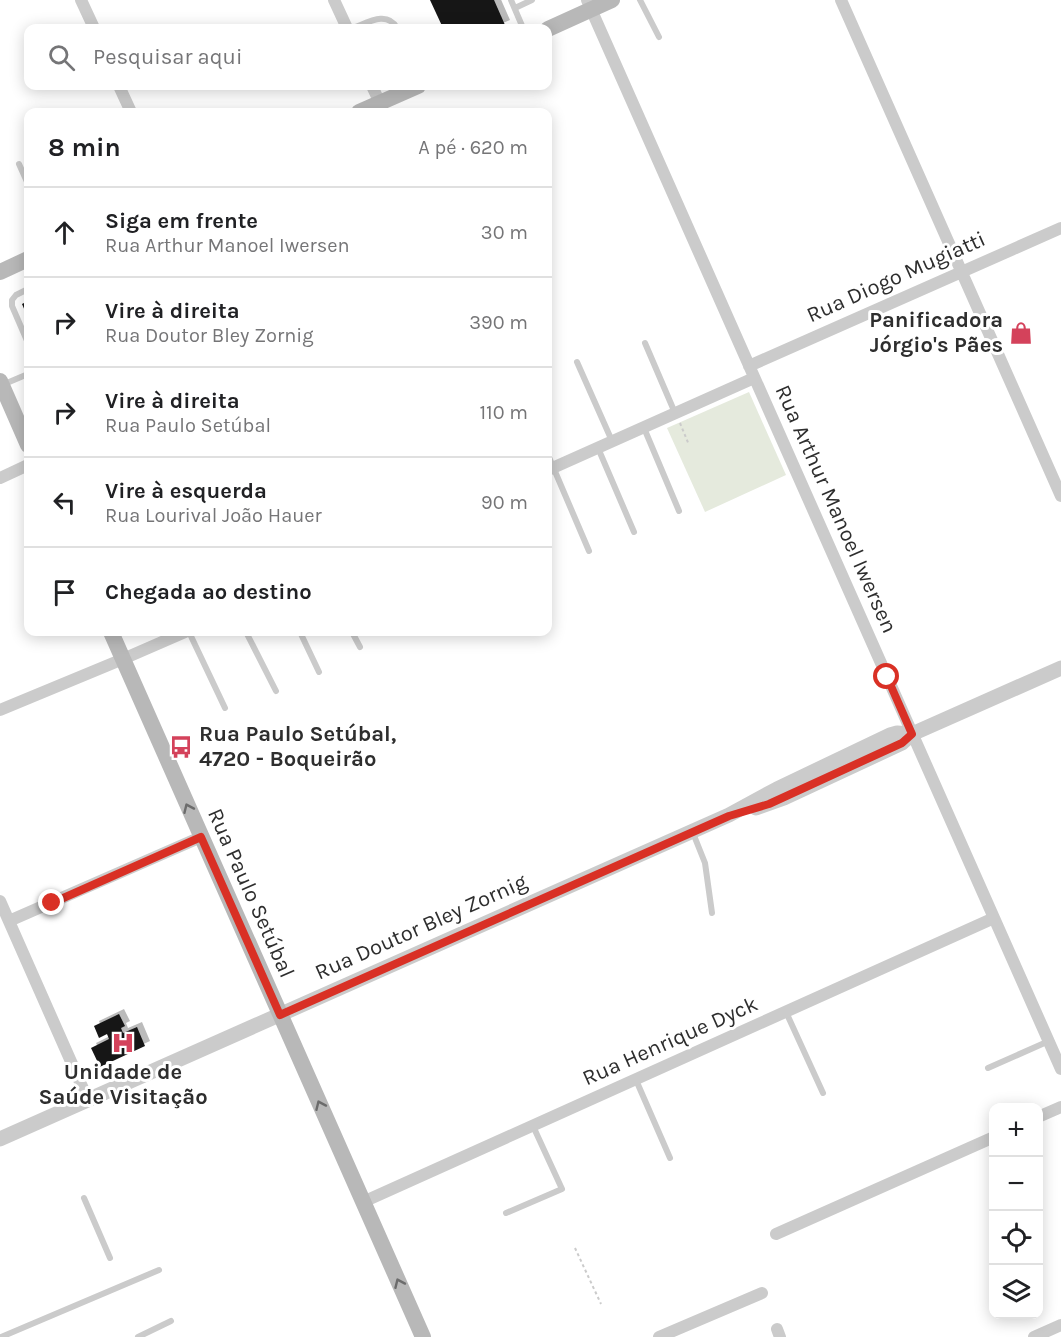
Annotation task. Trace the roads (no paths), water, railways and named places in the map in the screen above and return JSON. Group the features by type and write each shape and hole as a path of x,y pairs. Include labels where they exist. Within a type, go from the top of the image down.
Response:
{"main road":[{"path":"552,27 589,5 612,0"},
{"path":"372,108 410,90"},
{"path":"0,272 24,261"},
{"path":"1,383 24,437"},
{"name":"Rua Paulo Setúbal","path":"113,636 423,1337"}],"street":[{"path":"81,0 92,24"},
{"path":"334,0 345,24"},
{"path":"841,0 1061,496"},
{"name":"Rua Arthur Manoel Iwersen","path":"589,5 1061,1069"},
{"path":"121,90 129,108"},
{"path":"370,108 372,90"},
{"name":"Rua Diogo Mugiatti","path":"749,366 1061,228"},
{"path":"552,468 754,378"},
{"path":"0,478 24,467"},
{"path":"0,710 178,636"},
{"name":"Rua Doutor Bley Zornig","path":"0,1139 729,816 766,794 890,735 912,734 1061,668"},
{"path":"9,921 201,837"},
{"path":"0,901 88,1100"},
{"name":"Rua Henrique Dyck","path":"363,1202 994,918"},
{"path":"1043,1115 1061,1107"},
{"path":"776,1234 989,1139"},
{"path":"659,1337 762,1293"},
{"path":"1034,1337 1061,1325"}],"lane":[{"path":"511,0 521,24"},
{"path":"515,8 532,0"},
{"path":"640,0 659,37"},
{"path":"364,24 380,18 388,19 394,24"},
{"path":"19,164 24,175"},
{"path":"24,291 12,300 12,306 24,333"},
{"path":"645,343 675,413"},
{"path":"577,362 612,441"},
{"path":"1,383 24,375"},
{"path":"644,427 679,511"},
{"path":"597,448 634,532"},
{"path":"552,473 589,551"},
{"path":"189,636 225,708"},
{"path":"248,636 276,691"},
{"path":"302,636 319,672"},
{"path":"354,636 360,648"},
{"path":"692,832 705,863 712,913"},
{"path":"786,1012 823,1093"},
{"path":"988,1068 1049,1041"},
{"path":"636,1079 670,1158"},
{"path":"506,1213 562,1189 532,1125"},
{"path":"84,1198 110,1258"},
{"path":"0,1337 159,1270"},
{"path":"138,1337 171,1322"}],"place":[{"name":"Panificadora Jórgio's Pães","path":"1021,333"},
{"name":"Rua Paulo Setúbal, 4720 - Boqueirão","path":"181,747"},
{"name":"Unidade de Saúde Visitação","path":"123,1043"}]}
